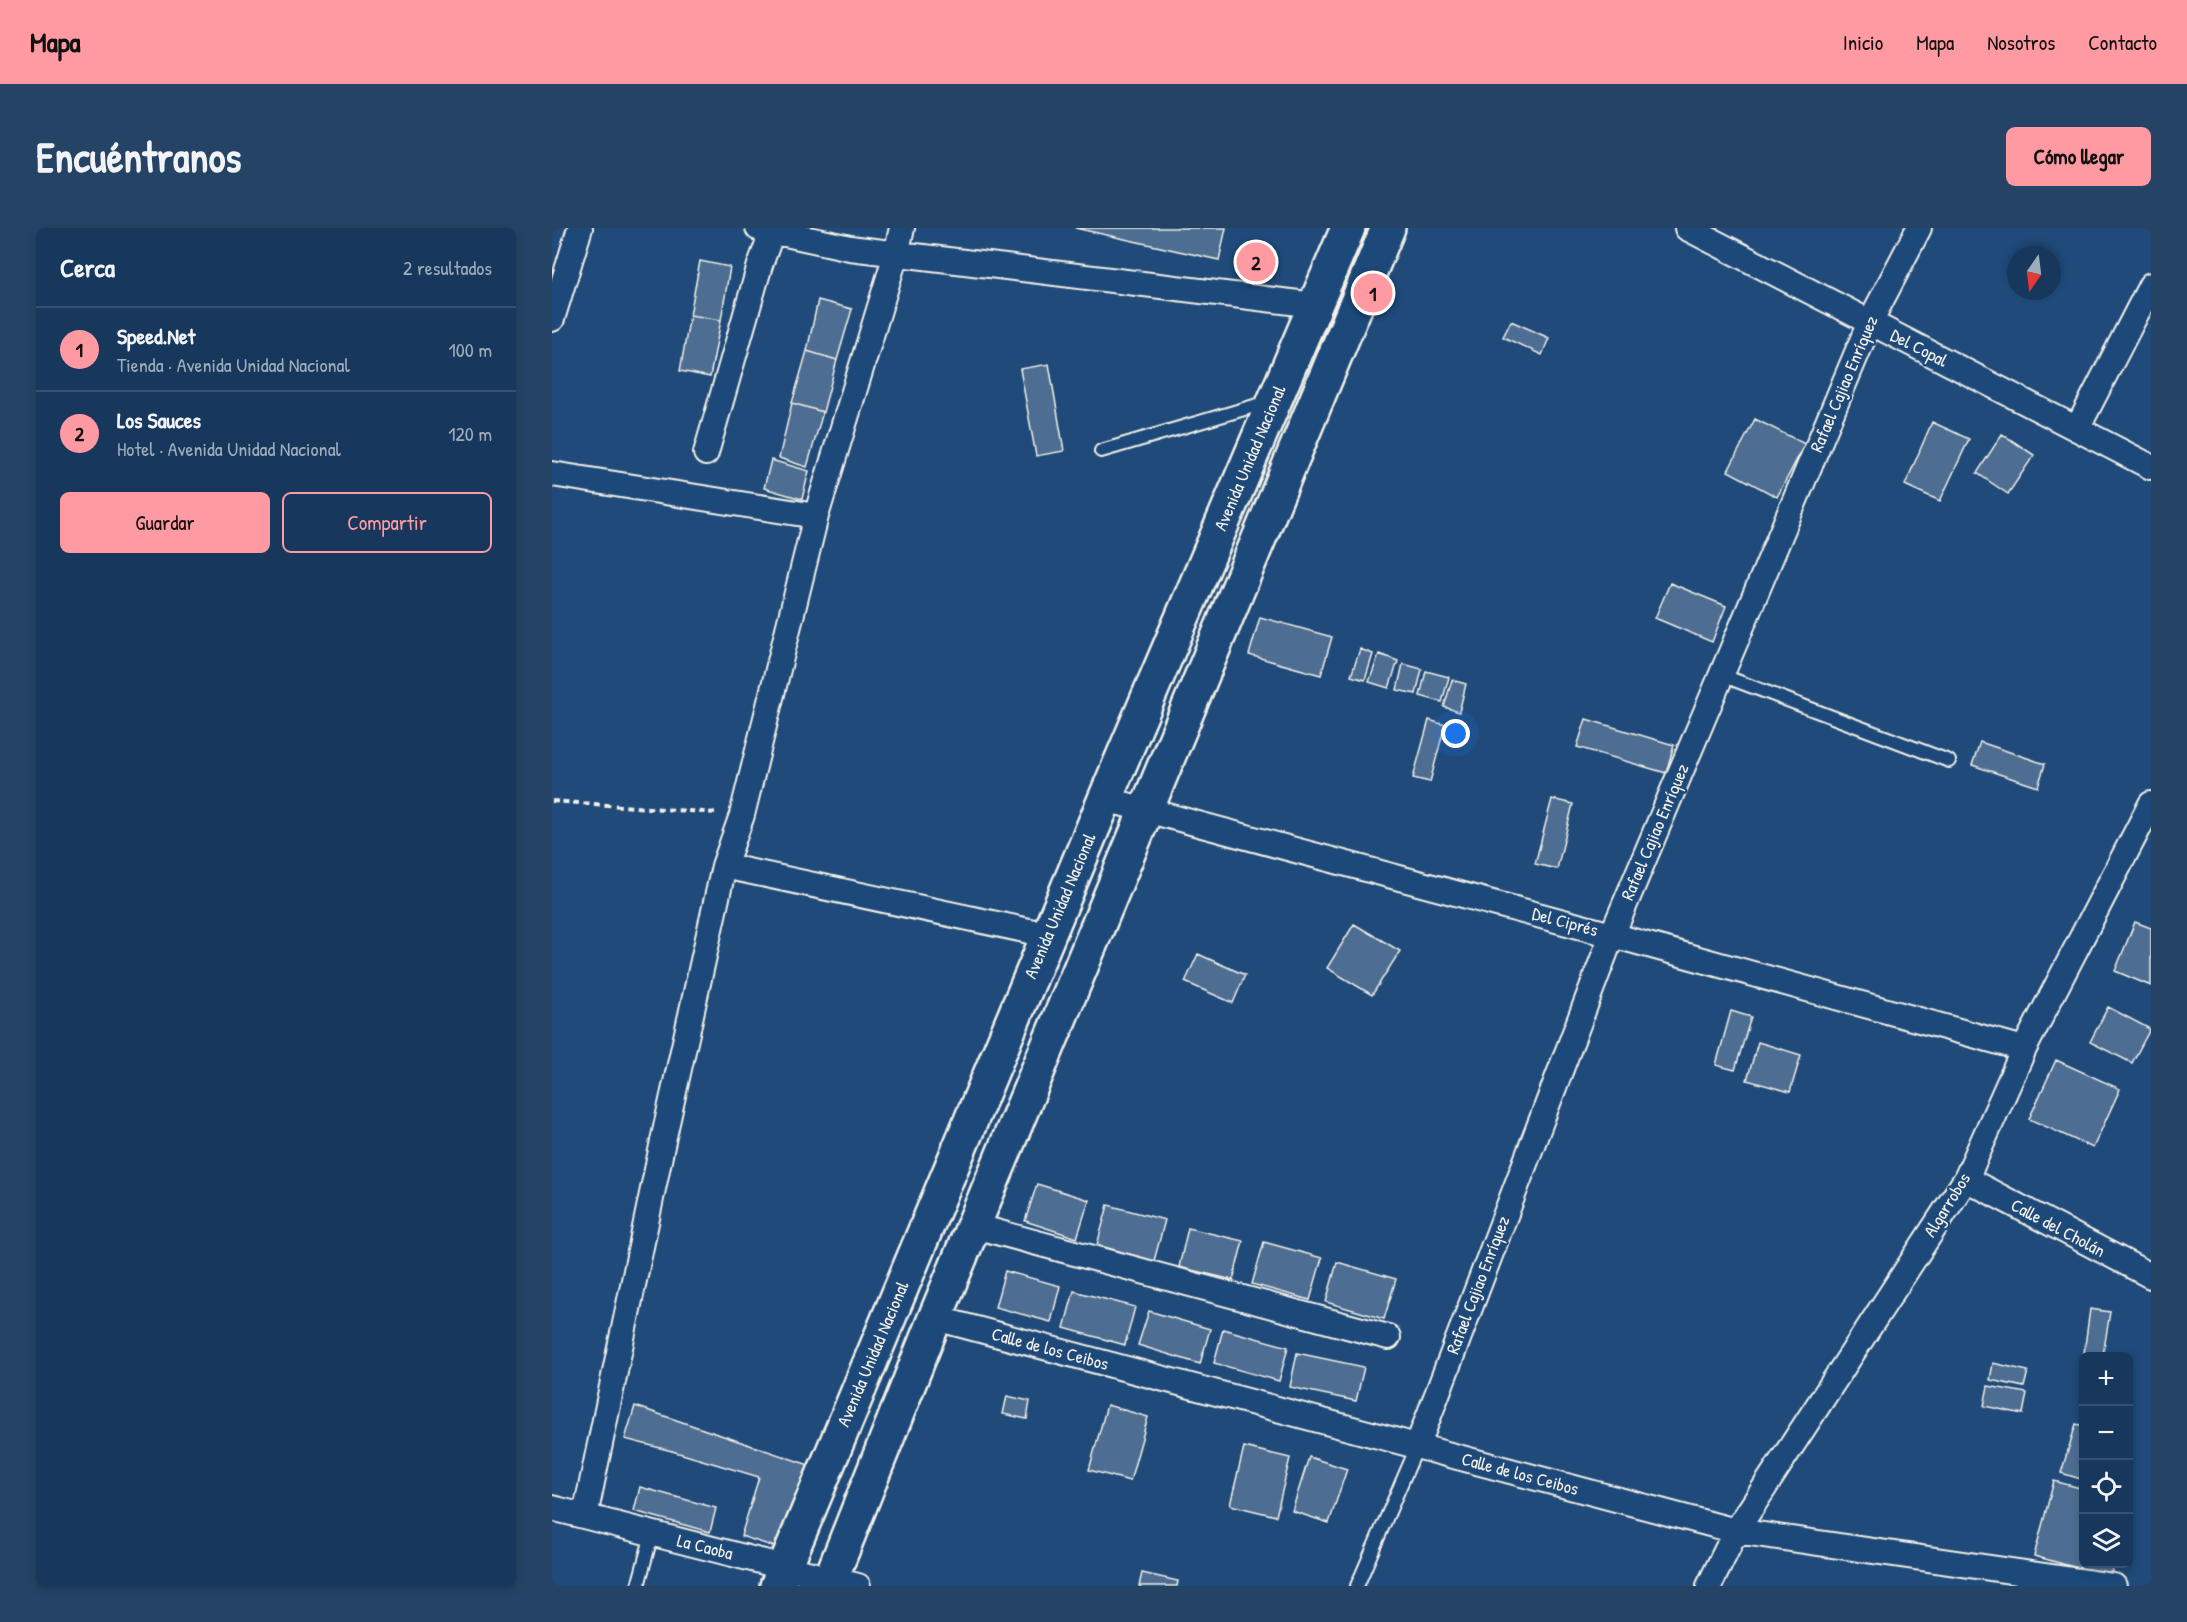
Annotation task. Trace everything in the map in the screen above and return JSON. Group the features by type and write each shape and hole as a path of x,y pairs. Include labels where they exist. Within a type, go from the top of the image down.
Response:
{"main road":[{"name":"Avenida Unidad Nacional","path":"781,1577 1105,799 1348,228"},
{"path":"839,1584 935,1318 1388,228"}],"street":[{"path":"552,319 580,228"},
{"path":"585,1516 663,1141 724,866 742,815 816,516 902,228"},
{"name":"Del Copal","path":"1687,228 2151,467"},
{"name":"Rafael Cajiao Enríquez","path":"1417,1447 1612,935 1870,322 1919,228"},
{"path":"706,453 760,265 765,230 850,248 1315,304"},
{"path":"2077,429 2151,285"},
{"path":"552,474 816,516"},
{"name":"Del Ciprés","path":"1105,799 1612,935 2024,1049"},
{"name":"Algarrobos","path":"1709,1586 1736,1531 1966,1179 2024,1049 2151,804"},
{"path":"724,866 1048,935"},
{"name":"Calle del Cholán","path":"1966,1179 2151,1276"},
{"path":"974,1226 1388,1336"},
{"name":"Calle de los Ceibos","path":"935,1318 1736,1531 2110,1586"},
{"name":"La Caoba","path":"552,1508 652,1533 781,1577 839,1584"}],"lane":[{"path":"1101,451 1275,400"},
{"path":"1721,675 1949,760"},
{"path":"1357,1586 1417,1447"},
{"path":"638,1586 652,1533"}],"path":[{"path":"552,801 742,815"}],"building":[{"path":"1075,228 1226,228 1219,260"},
{"path":"700,261 730,267 721,320 690,315"},
{"path":"818,300 852,309 837,360 807,351"},
{"path":"690,315 721,320 710,377 680,371"},
{"path":"1511,321 1549,338 1542,355 1503,337"},
{"path":"807,351 837,360 823,412 792,403"},
{"path":"1049,364 1064,451 1036,456 1020,369"},
{"path":"792,403 823,412 807,467 779,458"},
{"path":"1755,419 1805,444 1777,497 1728,471"},
{"path":"1932,422 1969,439 1940,501 1905,485"},
{"path":"2002,434 2034,455 2008,494 1977,473"},
{"path":"771,460 809,471 802,499 764,488"},
{"path":"1670,583 1726,606 1712,642 1655,618"},
{"path":"1260,617 1332,637 1321,675 1249,655"},
{"path":"1360,649 1373,654 1365,680 1351,676"},
{"path":"1379,654 1398,661 1389,688 1369,682"},
{"path":"1403,664 1422,669 1416,694 1397,690"},
{"path":"1426,671 1449,677 1442,702 1420,696"},
{"path":"1452,680 1466,684 1459,712 1444,707"},
{"path":"1586,719 1674,745 1666,773 1577,747"},
{"path":"1429,720 1445,725 1430,782 1413,778"},
{"path":"1980,742 2045,764 2038,787 1972,765"},
{"path":"1552,799 1573,804 1557,869 1535,864"},
{"path":"2135,922 2151,928 2151,986 2115,971"},
{"path":"1354,924 1400,951 1372,995 1327,968"},
{"path":"1198,954 1245,975 1233,1003 1185,982"},
{"path":"2108,1007 2150,1029 2132,1063 2090,1042"},
{"path":"1731,1011 1751,1017 1735,1070 1716,1065"},
{"path":"1758,1042 1801,1055 1790,1092 1747,1080"},
{"path":"2056,1060 2120,1089 2093,1148 2029,1119"},
{"path":"1037,1184 1089,1200 1077,1238 1025,1221"},
{"path":"1108,1205 1165,1220 1154,1261 1097,1245"},
{"path":"1188,1228 1243,1241 1233,1280 1179,1267"},
{"path":"1264,1242 1322,1258 1310,1300 1252,1284"},
{"path":"1337,1262 1396,1279 1384,1319 1326,1302"},
{"path":"1005,1271 1060,1286 1051,1322 995,1307"},
{"path":"1074,1291 1135,1307 1125,1345 1064,1328"},
{"path":"2090,1309 2110,1312 2103,1352 2084,1352"},
{"path":"1149,1311 1210,1329 1200,1364 1138,1345"},
{"path":"1223,1329 1288,1347 1279,1381 1214,1363"},
{"path":"1297,1353 1364,1367 1356,1401 1290,1387"},
{"path":"1993,1363 2028,1371 2024,1387 1990,1380"},
{"path":"1988,1386 2027,1393 2023,1414 1984,1406"},
{"path":"1007,1396 1030,1401 1027,1419 1003,1414"},
{"path":"1107,1405 1148,1417 1130,1481 1089,1470"},
{"path":"635,1406 809,1465 775,1547 741,1536 759,1477 625,1439"},
{"path":"2076,1424 2079,1425 2079,1478 2061,1473"},
{"path":"1244,1447 1290,1458 1276,1516 1230,1505"},
{"path":"1309,1457 1347,1469 1329,1523 1292,1511"},
{"path":"2054,1481 2079,1488 2079,1568 2113,1568 2110,1577 2034,1556"},
{"path":"640,1487 716,1508 710,1532 634,1511"},
{"path":"1142,1573 1178,1581 1177,1586 1139,1586"}],"place":[{"name":"Los Sauces","path":"1256,262"},
{"name":"Speed.Net","path":"1373,293"}]}
